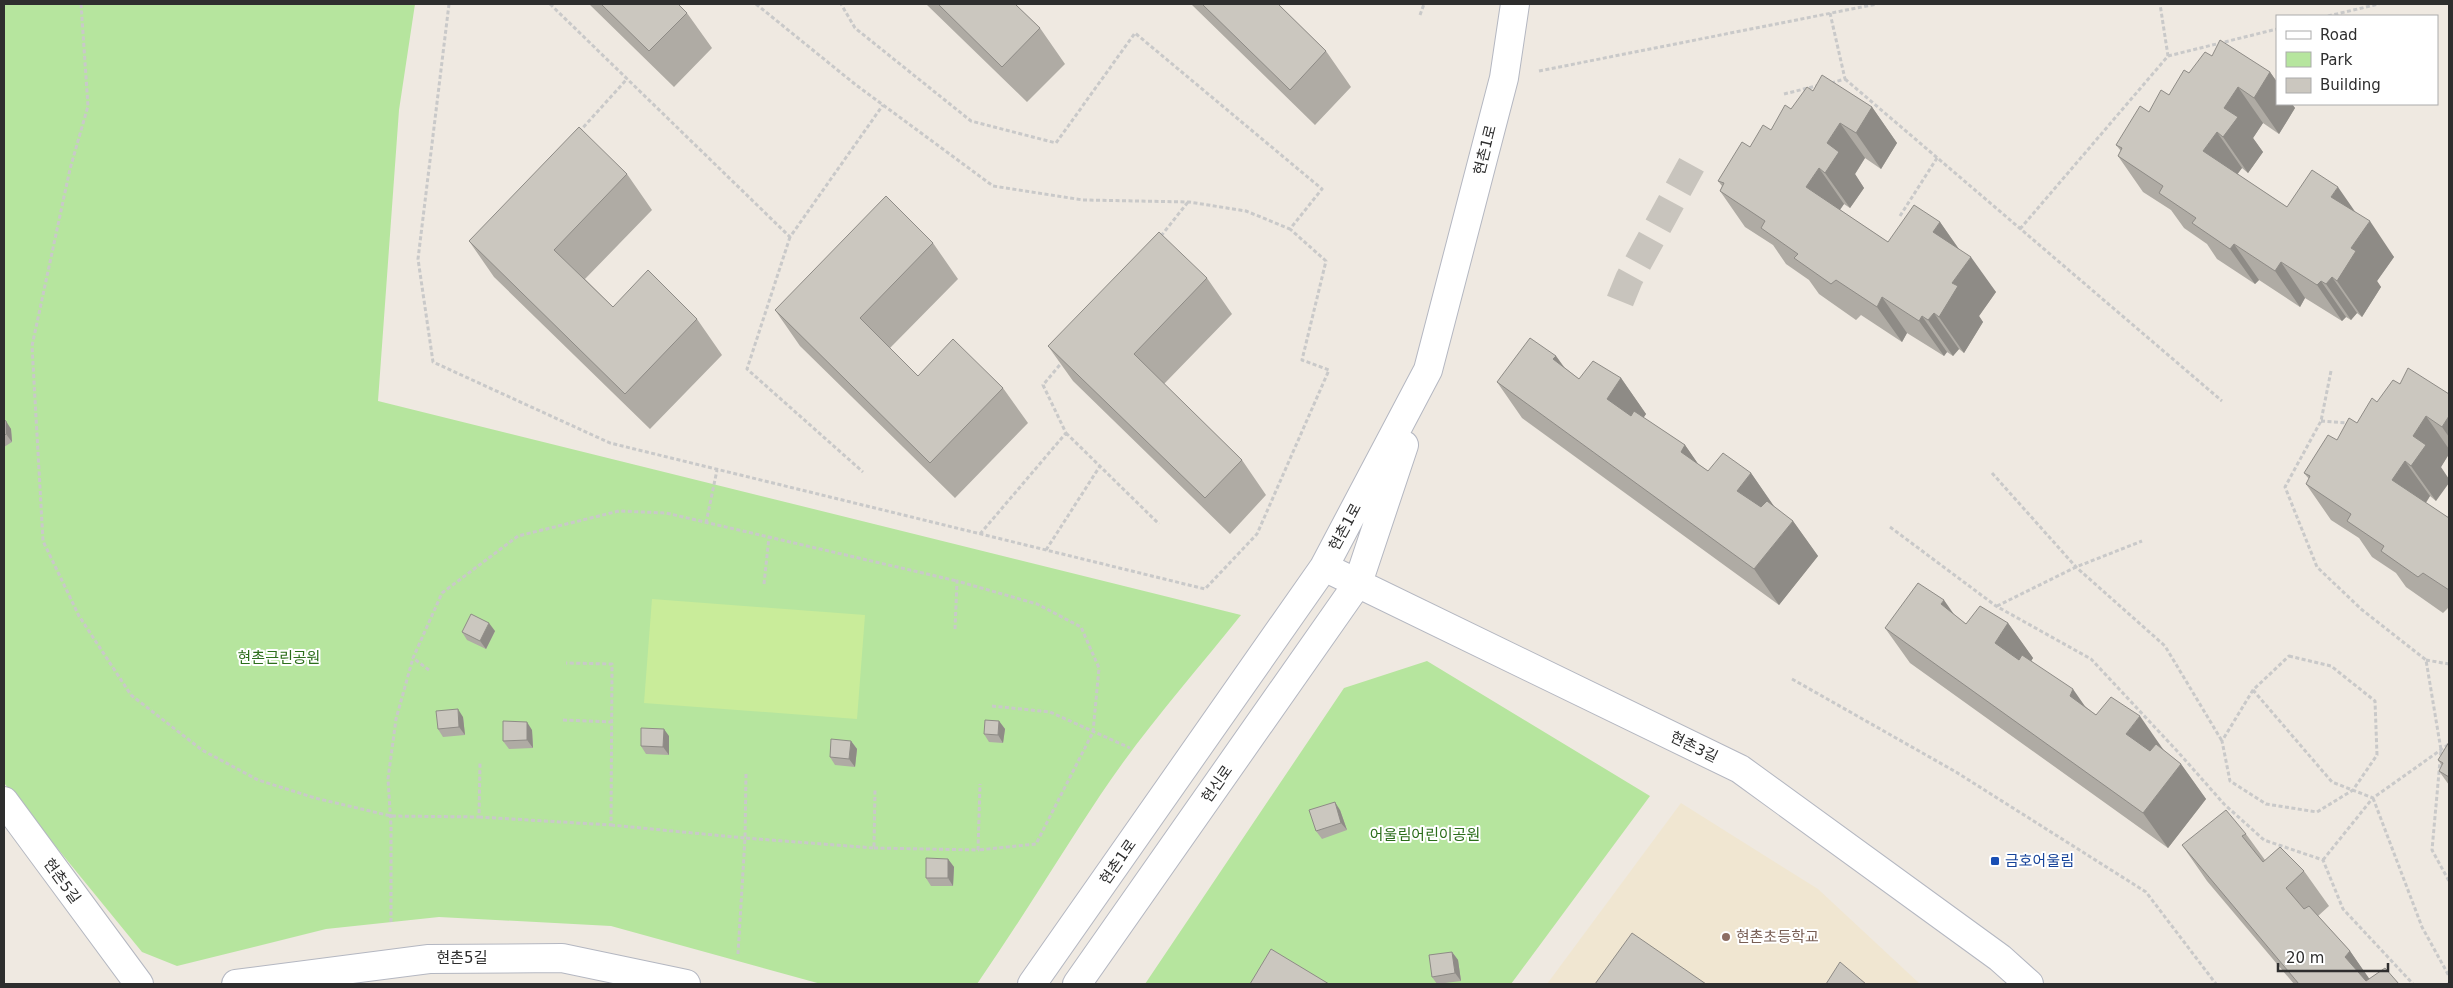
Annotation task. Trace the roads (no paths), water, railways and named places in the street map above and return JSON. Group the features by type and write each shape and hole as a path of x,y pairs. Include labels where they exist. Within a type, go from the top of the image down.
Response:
{"street":[{"name":"현촌1로","path":"1032,984 1324,567 1428,370 1504,78 1515,4"},
{"name":"현신로","path":"1077,984 1358,583 1428,370"},
{"name":"현촌3길","path":"1324,567 1740,769 2000,958 2029,984"},
{"name":"현촌5길","path":"4,801 139,984"},
{"name":"현촌5길","path":"236,984 429,959 562,958 686,984"}],"tunnel":[{"path":"1620,301 1629,279 1698,153"}],"place":[{"name":"금호어울림","path":"1995,861"},
{"name":"현촌초등학교","path":"1726,937"}],"park label":[{"name":"현촌근린공원","path":"279,658"},
{"name":"어울림어린이공원","path":"1425,835"}]}
